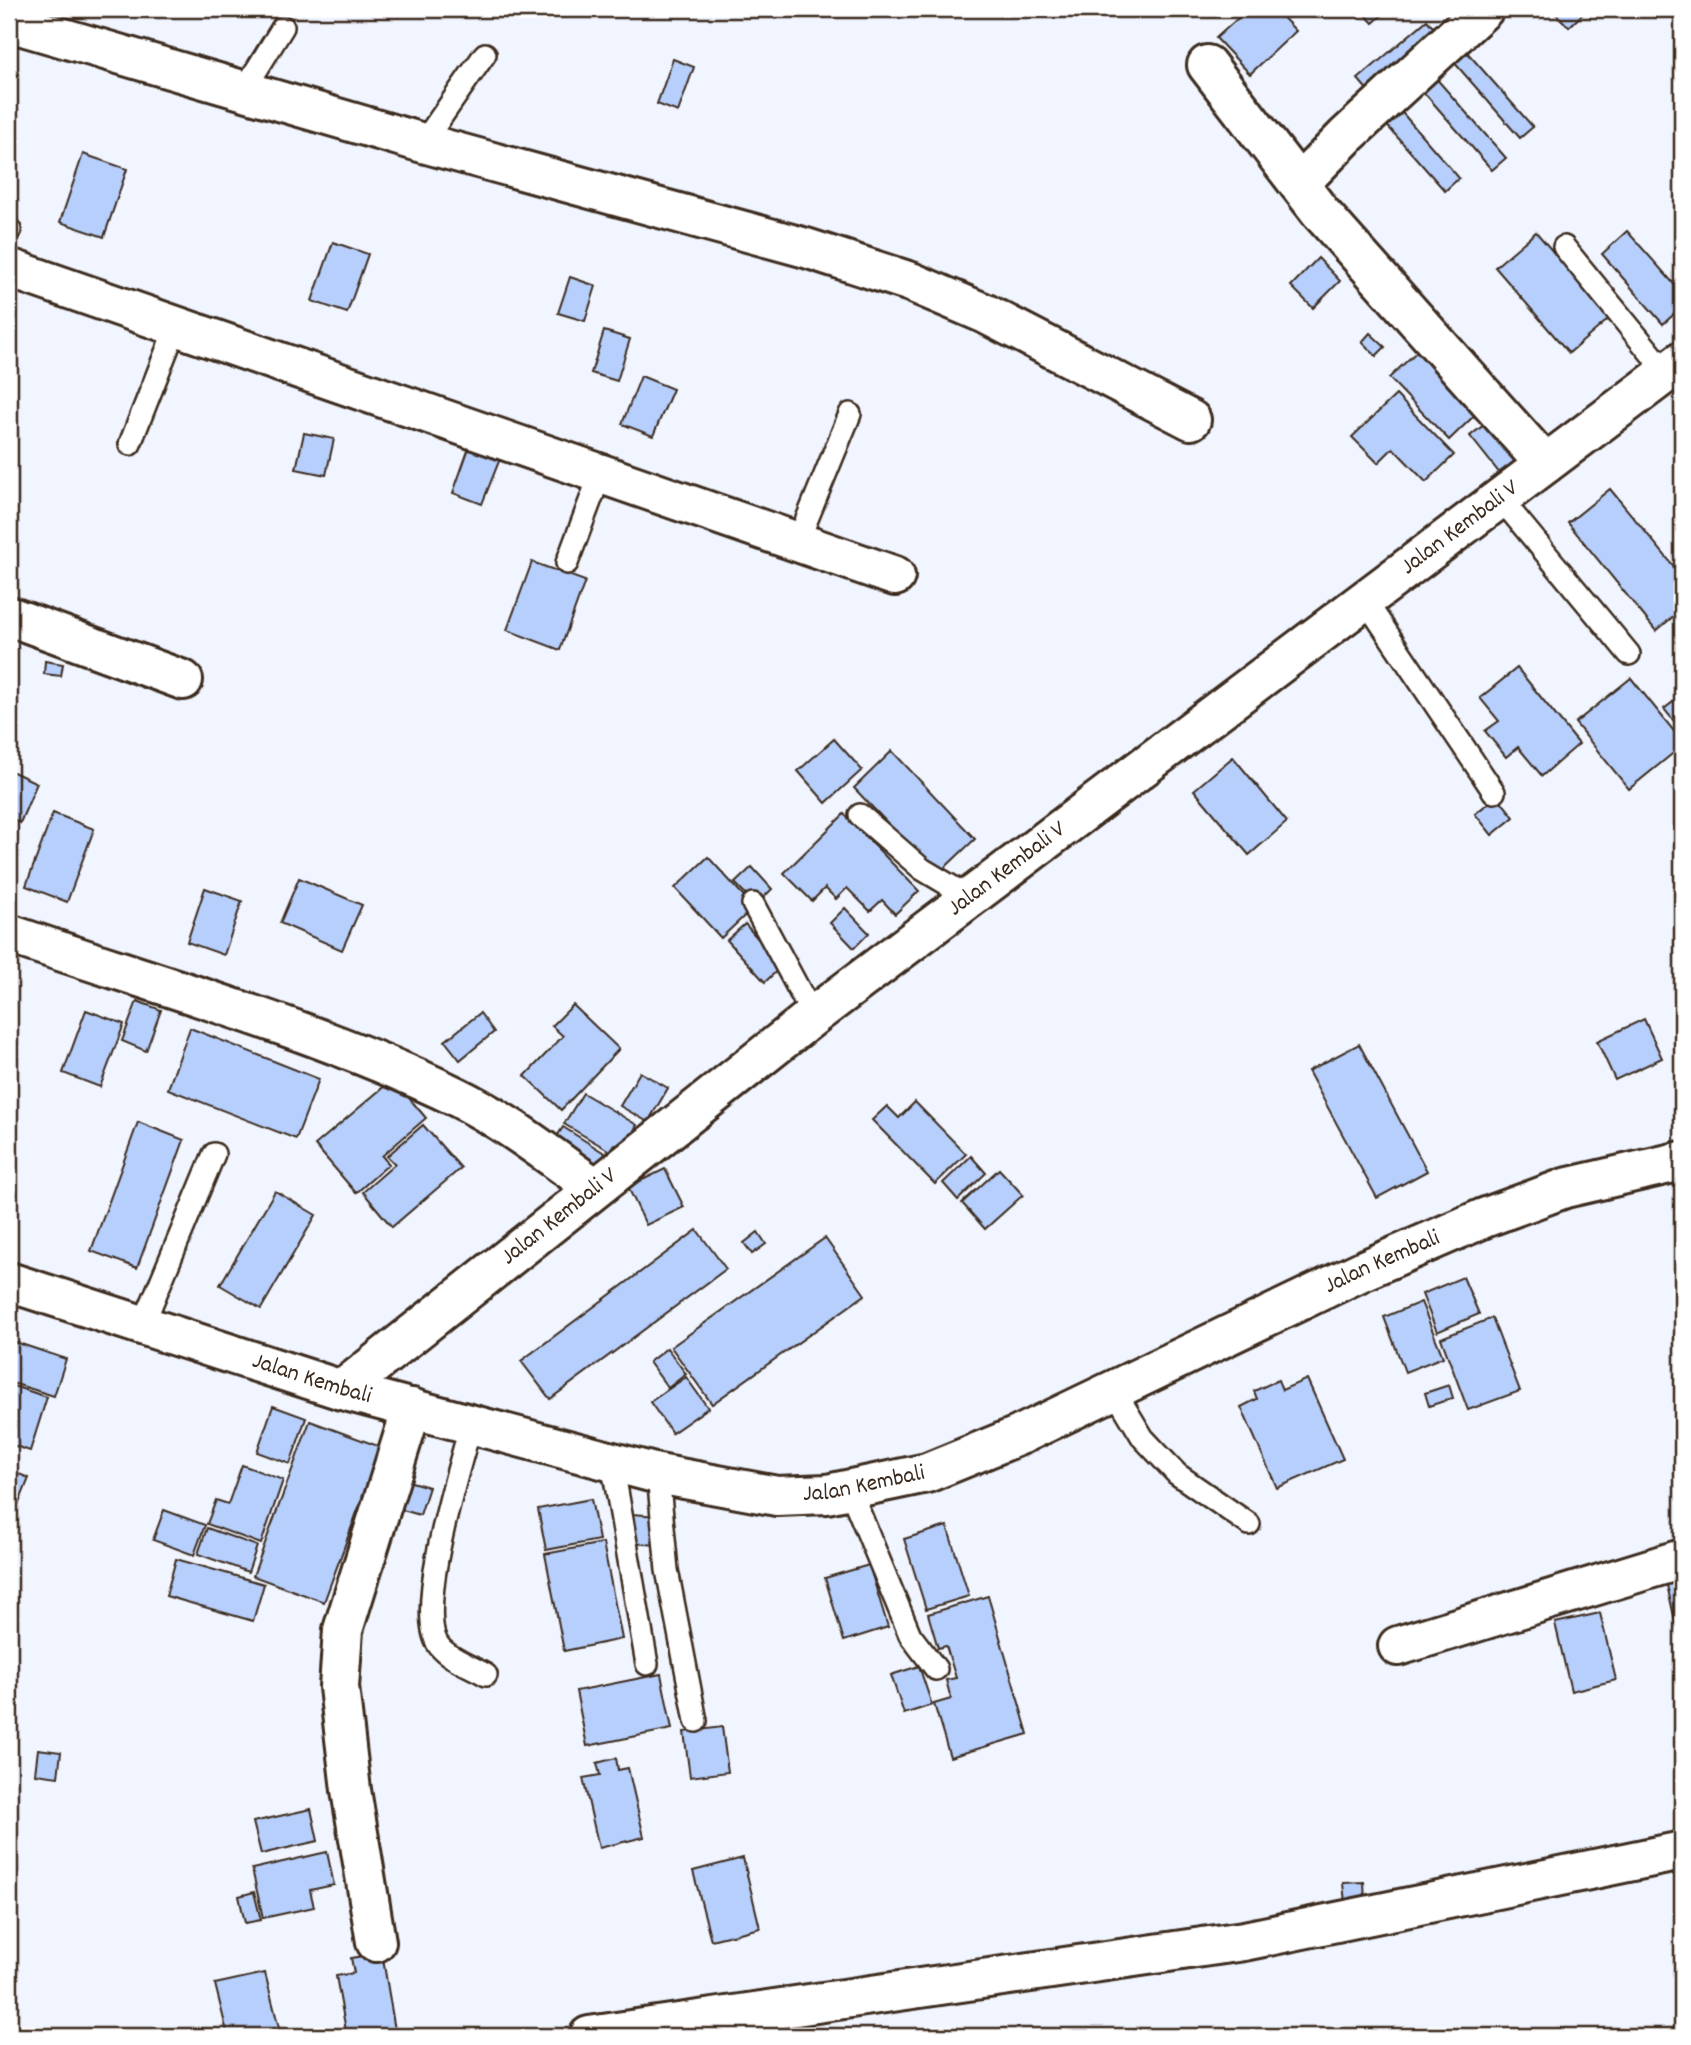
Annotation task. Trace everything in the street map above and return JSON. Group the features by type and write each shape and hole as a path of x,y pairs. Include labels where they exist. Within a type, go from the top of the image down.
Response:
{"street":[{"path":"1299,184 1346,136 1484,9"},
{"path":"9,22 243,92 806,248 911,282 986,313 1191,420"},
{"path":"1207,65 1299,184 1370,269 1488,397 1545,464"},
{"path":"9,268 895,576"},
{"name":"Jalan Kembali V","path":"342,1390 594,1187 813,1016 1674,367"},
{"path":"9,616 183,680"},
{"path":"9,934 343,1050 457,1097 505,1125 594,1187"},
{"name":"Jalan Kembali","path":"9,1282 342,1390 658,1474 777,1496 827,1494 927,1473 1020,1435 1364,1270 1484,1218 1565,1188 1682,1161"},
{"path":"376,1941 351,1790 339,1687 343,1630 412,1408"},
{"path":"1398,1646 1682,1559"},
{"path":"589,2036 1244,1941 1682,1851"}],"lane":[{"path":"243,92 283,27"},
{"path":"423,143 485,54"},
{"path":"1564,247 1674,367"},
{"path":"130,444 176,327"},
{"path":"798,541 850,414"},
{"path":"567,563 600,475"},
{"path":"1500,498 1629,654"},
{"path":"1365,600 1494,792"},
{"path":"860,815 922,869 970,897"},
{"path":"753,904 813,1016"},
{"path":"142,1327 214,1154"},
{"path":"1114,1390 1143,1438 1177,1474 1249,1524"},
{"path":"471,1424 436,1561 430,1623 440,1647 486,1675"},
{"path":"612,1462 648,1664"},
{"path":"658,1474 667,1570 696,1721"},
{"path":"850,1490 910,1635 936,1669"}],"building":[{"path":"1248,9 1275,9 1296,31 1250,74 1216,38"},
{"path":"1360,9 1389,9 1373,23"},
{"path":"1551,9 1588,9 1569,27"},
{"path":"1427,20 1439,34 1370,93 1358,79"},
{"path":"1458,42 1533,127 1520,138 1446,53"},
{"path":"673,59 694,67 678,112 657,104"},
{"path":"1427,68 1506,158 1492,170 1413,80"},
{"path":"1391,100 1459,178 1445,191 1376,113"},
{"path":"83,154 127,169 104,237 60,222"},
{"path":"1627,231 1682,293 1682,307 1663,324 1602,254"},
{"path":"1536,232 1610,318 1569,353 1495,267"},
{"path":"333,242 368,254 347,313 312,301"},
{"path":"1318,258 1340,281 1313,308 1291,286"},
{"path":"570,277 596,286 585,321 558,313"},
{"path":"604,331 630,339 617,381 591,373"},
{"path":"1370,333 1385,347 1376,356 1362,342"},
{"path":"1430,339 1479,411 1449,440 1389,378"},
{"path":"641,376 673,389 653,436 622,424"},
{"path":"1396,395 1454,455 1426,482 1393,448 1378,463 1352,437"},
{"path":"1499,413 1529,453 1501,475 1470,436"},
{"path":"304,433 334,439 326,475 296,469"},
{"path":"470,445 501,456 482,504 453,493"},
{"path":"1610,489 1682,576 1682,609 1656,631 1568,523"},
{"path":"532,562 585,581 560,650 507,630"},
{"path":"45,661 63,664 61,676 44,674"},
{"path":"1517,668 1579,744 1542,776 1518,747 1506,757 1485,731 1499,721 1480,698"},
{"path":"1631,678 1682,741 1682,746 1629,789 1575,723"},
{"path":"1682,695 1682,731 1664,709"},
{"path":"834,739 862,770 826,803 798,771"},
{"path":"892,751 975,839 937,875 854,788"},
{"path":"1233,757 1287,822 1249,855 1194,790"},
{"path":"9,770 37,783 20,823 9,817"},
{"path":"1497,796 1514,817 1492,835 1475,814"},
{"path":"53,813 94,829 67,902 26,886"},
{"path":"844,814 919,891 895,914 882,900 870,911 847,888 836,899 825,888 812,901 784,873"},
{"path":"708,857 754,907 721,938 675,888"},
{"path":"752,867 772,889 756,905 735,883"},
{"path":"299,878 362,905 342,950 280,923"},
{"path":"205,888 242,901 224,955 187,942"},
{"path":"845,908 869,933 854,948 830,923"},
{"path":"745,924 782,966 765,982 727,940"},
{"path":"137,1001 161,1010 146,1051 122,1041"},
{"path":"573,1005 619,1049 561,1110 525,1076 563,1036 552,1026"},
{"path":"86,1010 124,1024 100,1087 63,1073"},
{"path":"480,1013 494,1032 460,1060 445,1041"},
{"path":"1644,1019 1662,1058 1615,1080 1597,1041"},
{"path":"190,1028 319,1079 296,1139 168,1089"},
{"path":"1359,1044 1427,1171 1377,1198 1308,1071"},
{"path":"640,1072 668,1088 648,1122 620,1106"},
{"path":"393,1079 426,1118 382,1156 389,1164 356,1193 315,1145"},
{"path":"583,1093 637,1125 624,1148 615,1144 610,1151 564,1124"},
{"path":"915,1102 966,1154 935,1184 872,1120 887,1106 899,1118"},
{"path":"138,1122 184,1140 137,1268 91,1251"},
{"path":"423,1125 461,1168 392,1227 363,1192 395,1164 387,1156"},
{"path":"563,1127 606,1154 598,1167 554,1141"},
{"path":"971,1156 986,1173 958,1200 943,1183"},
{"path":"665,1169 684,1207 646,1225 628,1187"},
{"path":"999,1169 1023,1195 985,1229 962,1203"},
{"path":"275,1191 316,1215 261,1309 220,1285"},
{"path":"697,1230 726,1269 550,1399 521,1361"},
{"path":"758,1232 766,1244 752,1254 744,1243"},
{"path":"825,1238 865,1295 712,1404 671,1347"},
{"path":"1463,1277 1479,1314 1437,1332 1422,1294"},
{"path":"1421,1302 1443,1357 1405,1372 1384,1317"},
{"path":"1492,1318 1520,1391 1468,1410 1441,1338"},
{"path":"15,1342 66,1359 54,1396 9,1382 9,1364"},
{"path":"667,1348 686,1374 668,1388 649,1362"},
{"path":"686,1377 708,1408 672,1433 650,1402"},
{"path":"1307,1379 1343,1459 1277,1488 1241,1407 1257,1399 1254,1391 1278,1380 1282,1390"},
{"path":"1449,1385 1453,1398 1429,1406 1425,1393"},
{"path":"13,1386 47,1397 30,1451 9,1444 9,1400"},
{"path":"273,1406 306,1418 290,1464 257,1452"},
{"path":"310,1421 381,1447 324,1602 253,1576"},
{"path":"242,1465 283,1480 261,1544 207,1524 216,1500 228,1504"},
{"path":"9,1470 29,1478 11,1523 9,1522"},
{"path":"401,1479 429,1487 420,1515 392,1507"},
{"path":"591,1499 599,1540 546,1550 538,1509"},
{"path":"164,1510 205,1525 194,1555 153,1540"},
{"path":"632,1514 658,1516 657,1545 632,1543"},
{"path":"947,1526 969,1596 926,1609 904,1539"},
{"path":"207,1528 257,1546 248,1572 198,1554"},
{"path":"603,1543 622,1639 564,1651 545,1554"},
{"path":"176,1559 264,1584 253,1621 166,1596"},
{"path":"869,1565 888,1627 844,1641 825,1578"},
{"path":"1682,1572 1682,1652 1665,1576"},
{"path":"988,1596 1028,1734 950,1757 934,1704 951,1699 946,1680 956,1678 946,1646 938,1648 928,1614"},
{"path":"1600,1613 1616,1680 1571,1691 1555,1623"},
{"path":"919,1666 932,1705 904,1714 891,1675"},
{"path":"661,1674 672,1729 587,1746 576,1691"},
{"path":"722,1727 728,1772 690,1777 684,1732"},
{"path":"38,1749 61,1752 58,1777 35,1774"},
{"path":"616,1758 618,1770 628,1768 644,1837 599,1848 583,1778 600,1775 597,1763"},
{"path":"311,1809 318,1841 261,1854 253,1822"},
{"path":"327,1852 334,1885 310,1890 314,1907 263,1918 252,1869"},
{"path":"743,1858 760,1928 711,1940 693,1871"},
{"path":"1364,1882 1365,1902 1345,1903 1343,1883"},
{"path":"254,1892 261,1920 245,1923 239,1896"},
{"path":"382,1953 395,2030 347,2036 336,1976 354,1973 351,1958"},
{"path":"265,1973 281,2036 228,2036 215,1984"}]}
